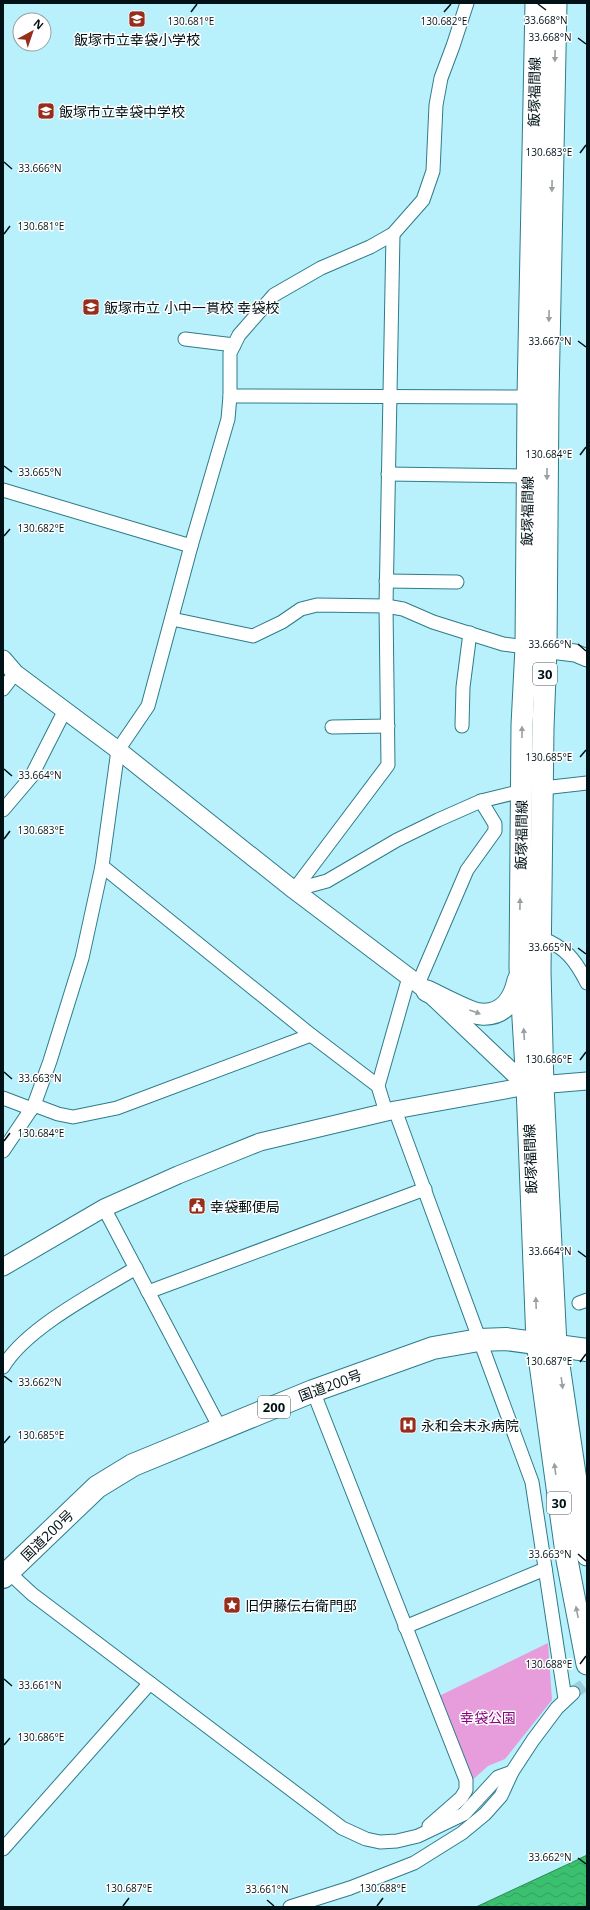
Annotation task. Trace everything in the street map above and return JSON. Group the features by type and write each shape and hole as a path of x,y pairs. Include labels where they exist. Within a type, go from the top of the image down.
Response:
{"highway":[{"name":"国道200号","path":"5,1572 97,1487 133,1465 313,1391 433,1348 479,1340 506,1339 587,1350"}],"main road":[{"name":"飯塚福間線","path":"535,1086 541,938 543,728 536,648 527,476 536,3"},
{"name":"飯塚福間線","path":"556,3 548,397 536,648 522,725 520,968 535,1086 547,1344 567,1560 587,1664"},
{"path":"418,984 480,1014 490,1014 500,1010 509,1003 515,994 520,968"},
{"name":"飯塚福間線","path":"547,1344 587,1555"}],"street":[{"path":"3,1151 33,1107 50,1061 82,958 102,866 118,750 148,706 191,546 228,419 230,396 230,353 239,335 274,295 321,268 370,248 393,234 423,200 433,171 436,105 441,78 467,3"},
{"path":"294,890 388,765 386,581 393,234"},
{"path":"185,339 234,345"},
{"path":"230,396 528,397"},
{"path":"388,474 527,476"},
{"path":"3,490 191,546"},
{"path":"386,581 457,582"},
{"path":"172,619 253,636 282,622 301,609 317,605 386,606 403,609 433,622 502,644 575,653 586,657"},
{"path":"462,726 463,687 470,634"},
{"path":"3,659 15,673 118,750 294,890 418,984 535,1086"},
{"path":"3,689 15,673"},
{"path":"3,810 31,776 65,710"},
{"path":"332,726 388,726"},
{"path":"543,788 587,783"},
{"path":"294,890 327,881 397,840 481,801 522,791"},
{"path":"378,1086 418,984 467,870 495,831 495,824 481,801"},
{"path":"102,866 312,1035 378,1086 391,1111 425,1189 532,1482 545,1569 569,1696 533,1740 512,1772 500,1796 485,1814 462,1833 420,1860 350,1888 290,1907"},
{"path":"541,938 563,948 576,963 587,983"},
{"path":"3,1098 73,1117 117,1108 312,1035"},
{"path":"3,1267 104,1208 178,1175 260,1142 391,1111 535,1086 587,1081"},
{"path":"148,1292 425,1189"},
{"path":"104,1208 220,1428"},
{"path":"3,1367 10,1356 27,1338 46,1324 136,1268"},
{"path":"313,1391 466,1780 466,1790 461,1798 418,1836"},
{"path":"405,1627 545,1569"},
{"path":"5,1572 342,1828 366,1839 380,1842 418,1836 464,1814 498,1778 512,1772"},
{"path":"3,1849 150,1683"}],"green space":[{"name":"幸袋公園","path":"548,1643 552,1700 505,1759 488,1766 470,1782 437,1697"}],"water":[{"path":"587,1855 587,1907 476,1907 577,1860"}],"tunnel":[{"path":"573,1693 587,1683"}],"place":[{"name":"飯塚市立幸袋小学校","path":"137,19"},
{"name":"飯塚市立幸袋中学校","path":"46,111"},
{"name":"飯塚市立 小中一貫校 幸袋校","path":"91,307"},
{"name":"幸袋郵便局","path":"197,1206"},
{"name":"永和会末永病院","path":"408,1425"},
{"name":"旧伊藤伝右衛門邸","path":"232,1605"}]}
